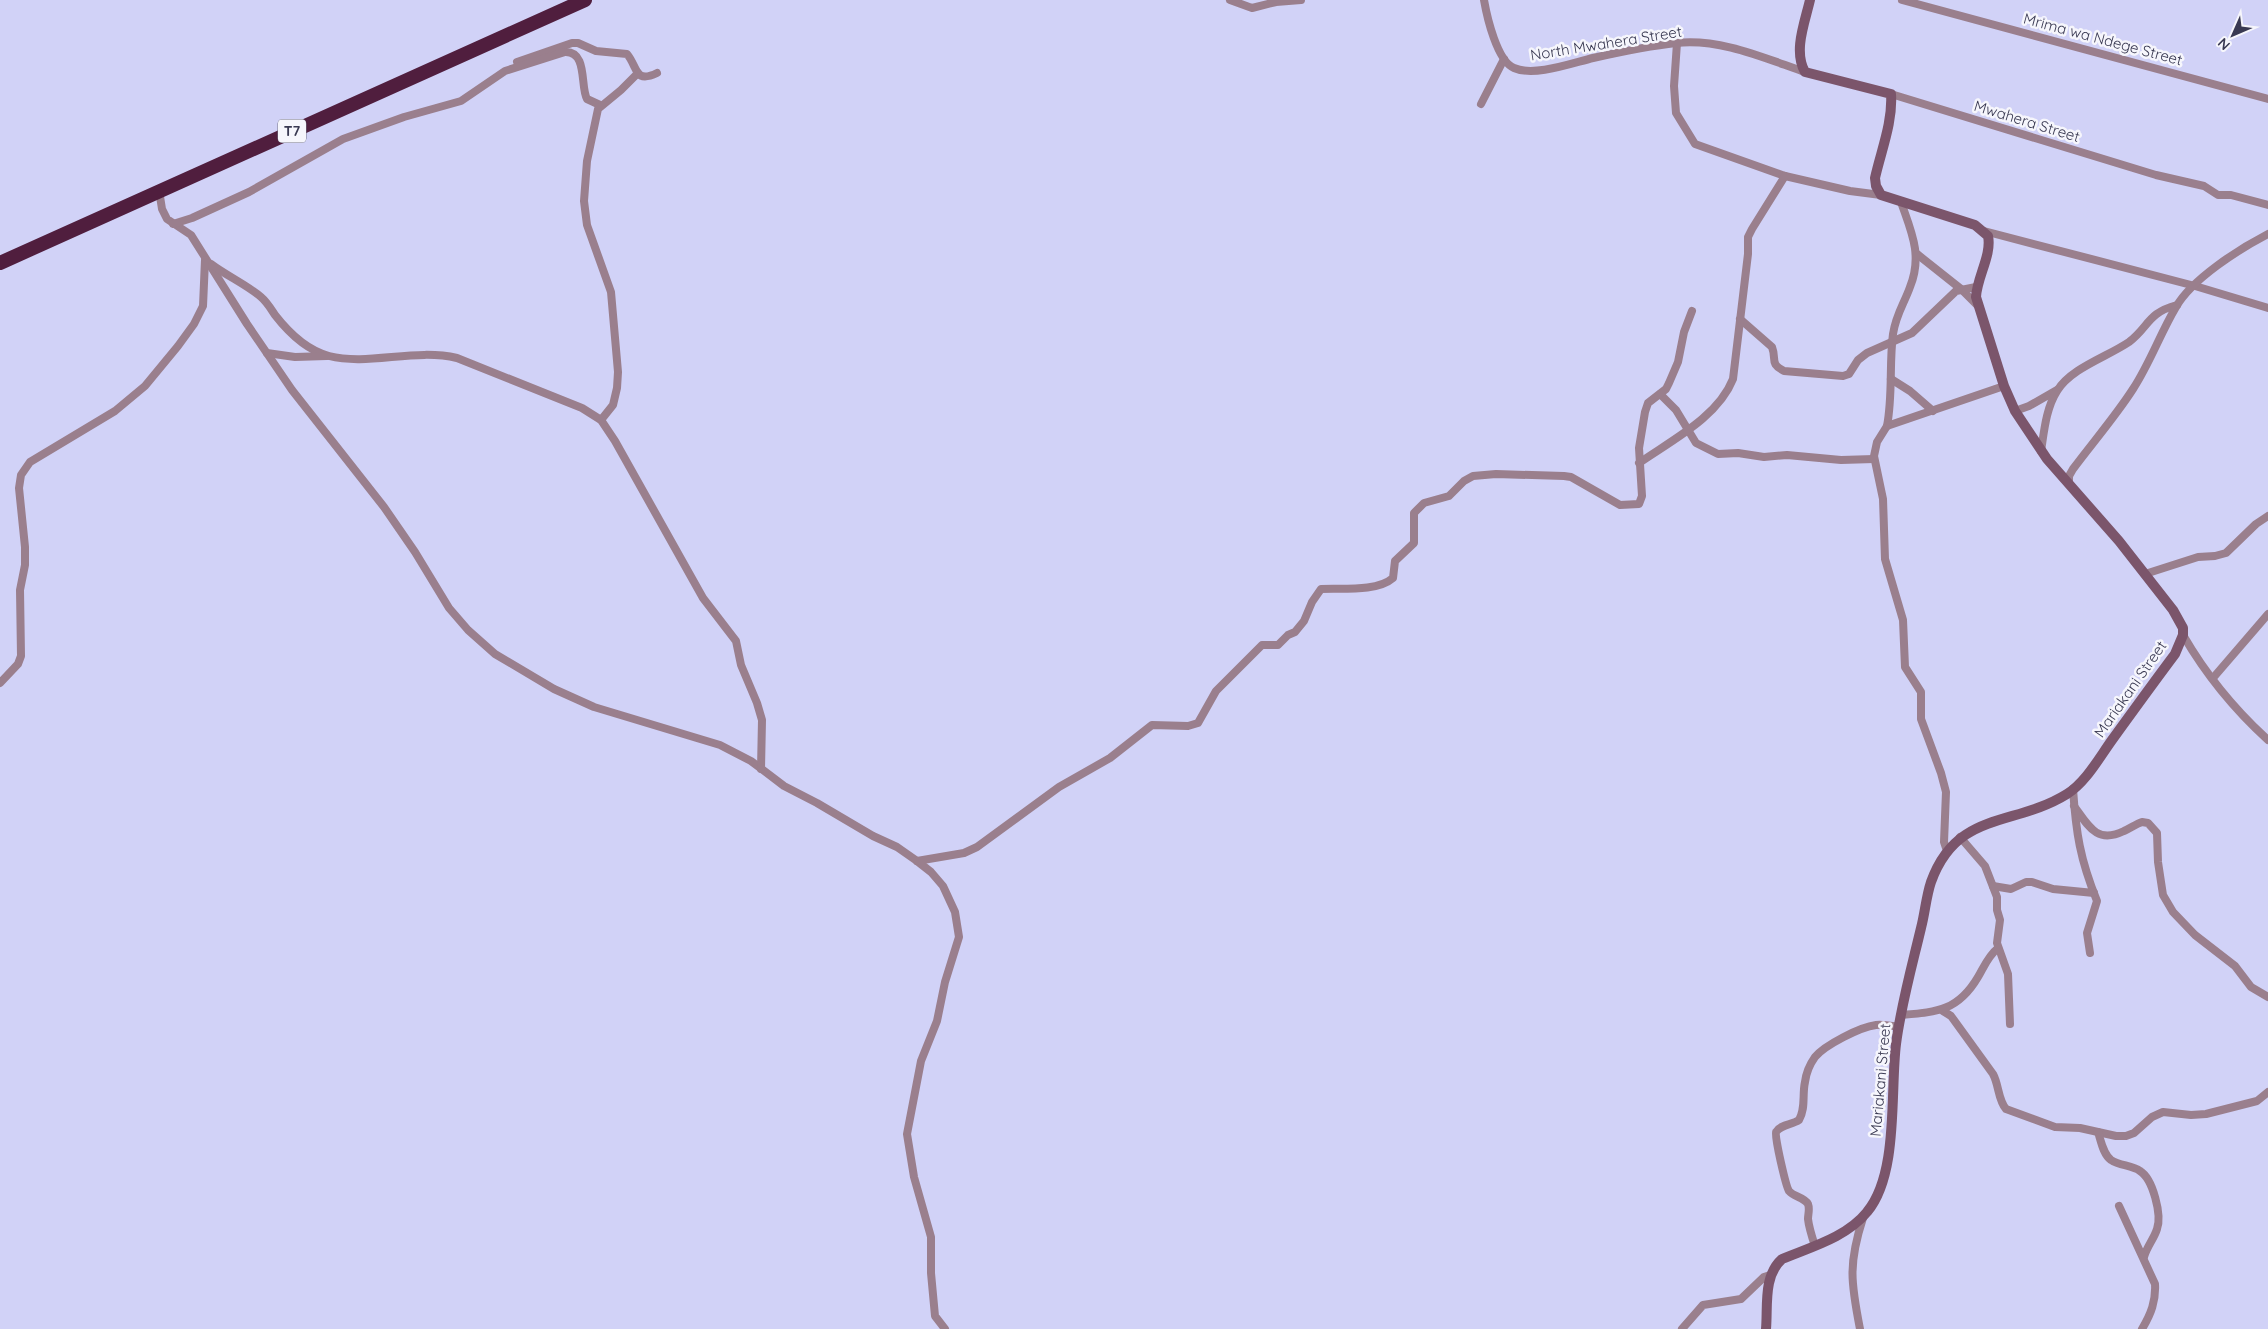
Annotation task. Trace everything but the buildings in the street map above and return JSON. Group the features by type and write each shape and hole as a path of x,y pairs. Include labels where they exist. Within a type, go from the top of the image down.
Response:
{"highway":[{"name":"T7","path":"0,263 585,0"}],"street":[{"path":"1230,0 1252,8 1276,2 1287,3 1301,0"},
{"path":"1481,104 1504,59 1491,28 1484,0"},
{"path":"1810,0 1799,52 1800,63 1805,72 1890,94 1888,123 1875,178 1876,186 1881,195"},
{"name":"Mrima wa Ndege Street","path":"1906,1 2268,98"},
{"path":"173,224 192,218 249,192 343,139 404,117 461,101 522,59 572,43 578,43 596,51 627,54 638,73 646,77 657,73"},
{"path":"1677,43 1674,86 1676,114 1695,144 1785,176 1850,191 1881,195 1966,222 1984,231 2195,286 2268,308"},
{"name":"North Mwahera Street","path":"1504,59 1517,69 1537,69 1677,43 1729,47 1805,72"},
{"path":"505,71 569,52 576,57 581,65 585,95 594,104 600,105"},
{"path":"601,420 613,405 618,372 611,292 587,225 584,201 587,161 596,113 600,105 621,90 638,73"},
{"name":"Mwahera Street","path":"1890,94 2156,175 2204,186 2218,195 2231,195 2268,205"},
{"path":"1639,463 1687,430 1723,399 1729,389 1733,379 1748,238 1785,176"},
{"path":"159,190 164,214 173,224 191,235 205,260 292,390 389,515 449,608 487,648 554,689 594,707 720,745 761,769 784,786 818,803 873,836 897,847 931,872 942,886 955,912 960,929 959,937 945,982 938,1020 921,1061 908,1134 914,1177 930,1237 935,1316 945,1329"},
{"path":"1901,202 1915,241 1916,254 1912,284 1899,309 1892,341 1890,407 1887,426 1877,442 1874,459 1883,499 1883,535 1887,569 1897,594 1903,620 1905,666 1921,692 1921,719 1942,773 1946,792 1944,842 1947,851"},
{"name":"Mariakani Street","path":"1770,1275 1775,1266 1782,1260 1839,1235 1863,1217 1874,1203 1884,1178 1891,1136 1894,1066 1901,1015 1931,883 1939,863 1960,837 2002,818 2053,800 2074,788 2091,768 2175,654 2183,635 2183,628 2173,610 2041,451 2015,411 2004,386 1977,305 1976,287 1989,240 1984,231"},
{"path":"2069,484 2069,476 2073,468 2111,421 2144,372 2177,306 2195,286 2228,257 2268,234"},
{"path":"1916,254 1961,288 1977,305"},
{"path":"205,260 264,299 285,328 294,336 311,348 330,356"},
{"path":"0,683 18,664 21,656 20,590 25,565 25,547 19,488 20,475 30,462 115,411 145,386 194,324 203,306 205,260"},
{"path":"1740,319 1770,344 1774,349 1774,364 1784,371 1846,376 1861,357 1912,333 1951,295 1961,288 1976,287"},
{"path":"2015,411 2029,406 2058,389 2081,370 2130,341 2159,312 2177,306"},
{"path":"918,861 964,853 977,847 1059,788 1122,750 1152,725 1188,726 1198,723 1216,691 1262,645 1278,645 1296,630 1304,621 1312,602 1322,589 1352,589 1383,585 1393,578 1395,561 1414,542 1414,513 1424,503 1436,498 1443,499 1449,496 1468,478 1496,474 1564,476 1620,505 1638,505 1642,496 1639,448 1645,412 1648,403 1666,389 1678,362 1684,332 1692,311"},
{"path":"267,353 295,357 330,356 354,358 438,353 457,358 582,408 601,420 615,441 703,598 736,641 741,665 762,720 761,769"},
{"path":"1890,378 1910,391 1933,410"},
{"path":"1887,426 2004,386"},
{"path":"2041,451 2044,428 2058,389"},
{"path":"1660,394 1676,410 1696,443 1718,454 1738,453 1764,458 1787,455 1841,460 1874,459"},
{"path":"2145,574 2198,557 2226,553 2256,524 2268,516"},
{"path":"2213,678 2268,614"},
{"path":"2183,635 2193,652 2213,678 2257,730 2268,740"},
{"path":"2257,730 2268,731"},
{"path":"2074,788 2078,843 2097,906 2087,933 2090,953"},
{"path":"2074,806 2089,828 2104,836 2113,835 2142,822 2154,827 2157,833 2158,862 2163,895 2173,912 2195,935 2235,966 2252,987 2268,996"},
{"path":"1960,837 1980,859 1993,886 2000,920 1998,948 2008,980 2010,1024"},
{"path":"1993,886 2011,889 2026,882 2032,882 2053,889 2094,893"},
{"path":"1901,1015 1943,1011 1961,1000 1990,956 1998,948"},
{"path":"1943,1011 1951,1016 1993,1074 1998,1083 2002,1104 2006,1109 2055,1127 2080,1128 2116,1136 2126,1136 2134,1133 2152,1116 2163,1112 2191,1115 2206,1114 2257,1101 2268,1092"},
{"path":"1815,1246 1809,1224 1808,1206 1803,1199 1790,1192 1786,1186 1780,1151 1774,1137 1783,1125 1799,1120 1802,1115 1804,1083 1814,1058 1819,1053 1866,1027 1882,1024 1899,1027"},
{"path":"2098,1132 2103,1149 2110,1159 2141,1171 2155,1196 2159,1217 2157,1229 2146,1247 2144,1257"},
{"path":"2119,1206 2155,1284 2156,1296 2152,1310 2142,1329"},
{"path":"1860,1329 1852,1287 1852,1255 1863,1217"},
{"path":"1682,1329 1703,1304 1741,1299 1764,1277 1770,1275 1766,1329"}]}
